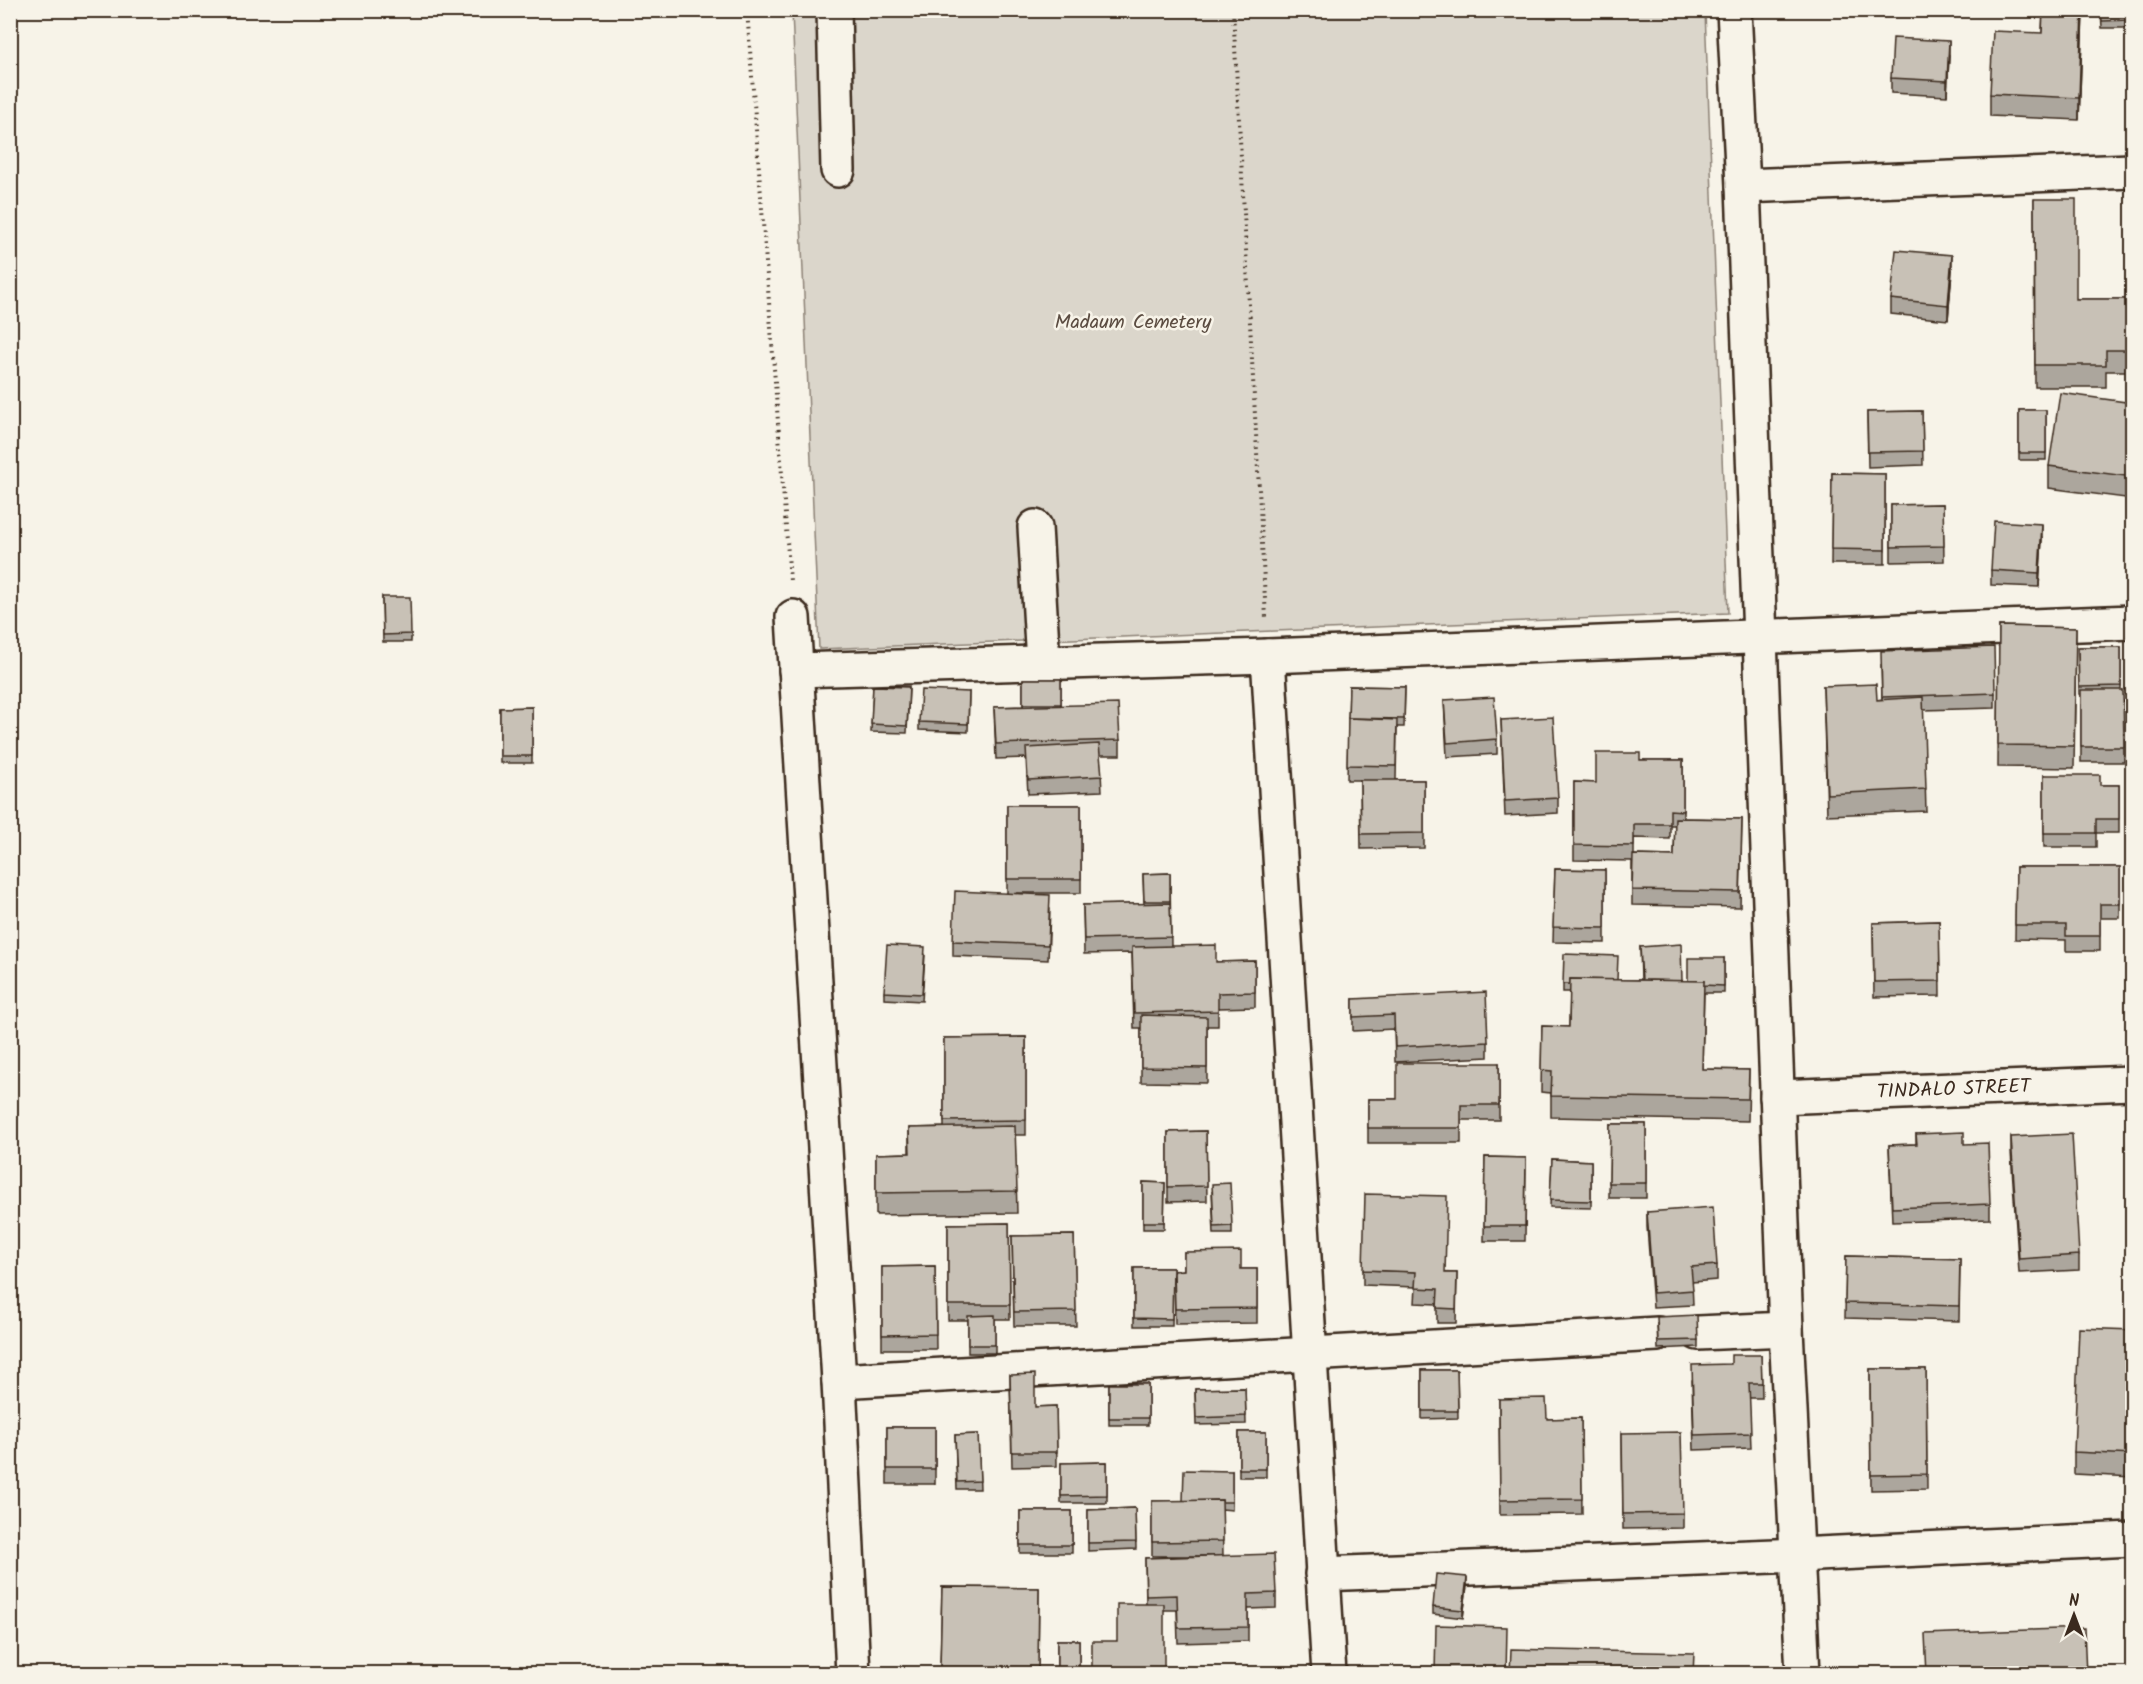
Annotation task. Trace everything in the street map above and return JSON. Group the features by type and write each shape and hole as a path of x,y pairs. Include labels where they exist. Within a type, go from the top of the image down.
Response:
{"street":[{"path":"834,10 838,170"},
{"path":"1734,10 1743,186 1786,1329 1803,1674"},
{"path":"1743,186 2133,171"},
{"path":"1035,527 1043,663"},
{"path":"793,617 853,1674"},
{"path":"796,670 1268,656 2133,622"},
{"path":"1268,656 1308,1354 1329,1674"},
{"name":"TINDALO STREET","path":"1777,1097 2133,1083"},
{"path":"1698,1333 1786,1329"},
{"path":"838,1381 1658,1334"},
{"path":"1322,1574 2133,1539"}],"path":[{"path":"747,10 793,617"},
{"path":"1233,10 1268,656"}],"green space":[{"name":"Madaum Cemetery","path":"792,11 1705,11 1728,613 819,649"}],"building":[{"path":"2043,10 2082,10 2079,98 1990,94 1993,31 2042,33"},
{"path":"2101,10 2128,10 2129,20 2102,21"},
{"path":"1893,38 1949,41 1947,81 1891,78"},
{"path":"2034,199 2076,199 2076,299 2133,299 2133,350 2106,350 2106,365 2035,365"},
{"path":"1896,250 1952,255 1948,305 1891,299"},
{"path":"2060,393 2133,403 2133,477 2049,466"},
{"path":"2019,410 2046,410 2046,453 2019,453"},
{"path":"1922,411 1923,451 1868,452 1867,412"},
{"path":"1832,473 1885,474 1885,550 1831,549"},
{"path":"1943,504 1944,546 1891,547 1891,505"},
{"path":"1994,521 2042,524 2039,573 1991,570"},
{"path":"382,597 410,597 411,634 383,635"},
{"path":"1999,626 2076,628 2074,746 1998,745"},
{"path":"1994,647 1995,693 1882,697 1881,651"},
{"path":"2078,647 2121,647 2121,686 2079,687"},
{"path":"1023,679 1061,679 1061,704 1023,704"},
{"path":"1876,684 1877,700 1923,697 1926,789 1827,794 1823,686"},
{"path":"873,686 909,687 907,726 871,724"},
{"path":"1349,686 1405,687 1404,719 1348,718"},
{"path":"921,690 969,692 968,724 919,722"},
{"path":"2081,690 2123,690 2124,747 2081,747"},
{"path":"1494,697 1497,739 1447,743 1444,700"},
{"path":"1118,704 1120,740 996,744 994,707"},
{"path":"532,707 532,756 500,756 500,708"},
{"path":"1553,717 1558,798 1505,801 1501,720"},
{"path":"1348,718 1397,720 1396,766 1347,765"},
{"path":"1099,744 1102,776 1028,780 1026,748"},
{"path":"1596,753 1640,753 1640,760 1683,760 1683,811 1670,810 1670,824 1634,824 1634,846 1574,845 1574,782 1596,783"},
{"path":"2044,775 2100,775 2100,785 2119,785 2119,819 2096,819 2096,833 2044,833"},
{"path":"1360,780 1424,780 1424,833 1361,834"},
{"path":"1007,805 1081,805 1081,879 1007,879"},
{"path":"1675,818 1742,819 1740,892 1632,890 1633,855 1674,856"},
{"path":"2016,867 2120,867 2120,904 2100,904 2100,936 2066,936 2066,925 2015,925"},
{"path":"1555,869 1605,870 1605,928 1553,927"},
{"path":"1170,873 1170,901 1144,901 1143,874"},
{"path":"955,891 1050,895 1048,945 953,941"},
{"path":"1170,903 1171,937 1084,939 1083,905"},
{"path":"1939,921 1940,981 1874,982 1873,923"},
{"path":"1681,944 1682,981 1642,980 1640,947"},
{"path":"887,945 925,947 922,994 884,992"},
{"path":"1216,945 1216,962 1255,961 1255,992 1218,993 1218,1011 1134,1013 1132,947"},
{"path":"1564,954 1618,956 1617,980 1570,979 1570,984 1563,984"},
{"path":"1688,958 1724,958 1724,986 1703,985 1704,981 1688,981"},
{"path":"1570,979 1704,981 1702,1069 1749,1070 1748,1099 1551,1096 1552,1071 1541,1070 1542,1026 1569,1027"},
{"path":"1486,992 1488,1042 1395,1047 1394,1015 1353,1017 1353,999"},
{"path":"1141,1015 1207,1017 1207,1068 1141,1067"},
{"path":"1026,1037 1026,1120 944,1121 944,1038"},
{"path":"1397,1063 1499,1063 1499,1105 1461,1105 1461,1128 1368,1128 1368,1099 1397,1099"},
{"path":"1610,1124 1646,1124 1646,1183 1609,1183"},
{"path":"1015,1126 1017,1191 876,1193 876,1154 910,1153 909,1128"},
{"path":"1206,1131 1207,1186 1168,1187 1168,1132"},
{"path":"1964,1132 1964,1144 1988,1143 1990,1204 1892,1208 1889,1145 1917,1144 1916,1134"},
{"path":"2072,1134 2079,1255 2019,1259 2011,1137"},
{"path":"1485,1157 1526,1158 1525,1226 1484,1226"},
{"path":"1552,1159 1591,1161 1591,1201 1550,1200"},
{"path":"1143,1182 1165,1183 1164,1222 1143,1222"},
{"path":"1230,1183 1232,1226 1214,1227 1212,1184"},
{"path":"1365,1194 1447,1196 1445,1273 1457,1273 1456,1309 1437,1308 1438,1289 1415,1288 1416,1272 1363,1270"},
{"path":"1713,1207 1717,1265 1691,1267 1693,1290 1653,1293 1647,1212"},
{"path":"1009,1223 1010,1305 948,1305 948,1224"},
{"path":"1074,1235 1076,1311 1014,1312 1012,1236"},
{"path":"1241,1251 1241,1269 1257,1269 1257,1308 1175,1309 1174,1271 1184,1270 1184,1252"},
{"path":"1846,1256 1960,1259 1959,1306 1845,1303"},
{"path":"935,1266 936,1334 882,1335 882,1267"},
{"path":"1134,1268 1173,1268 1172,1319 1134,1318"},
{"path":"995,1315 995,1345 968,1345 968,1316"},
{"path":"1697,1315 1698,1340 1658,1341 1657,1317"},
{"path":"2079,1328 2133,1330 2133,1455 2074,1452"},
{"path":"1731,1355 1761,1355 1762,1383 1749,1383 1751,1433 1694,1435 1692,1365 1731,1364"},
{"path":"1870,1369 1926,1369 1927,1474 1871,1475"},
{"path":"1422,1370 1457,1370 1458,1411 1422,1411"},
{"path":"1035,1374 1035,1407 1056,1406 1057,1452 1012,1452 1010,1375"},
{"path":"1109,1384 1148,1384 1148,1418 1109,1418"},
{"path":"1245,1388 1246,1416 1196,1418 1195,1389"},
{"path":"1546,1398 1547,1419 1581,1418 1582,1499 1500,1500 1499,1399"},
{"path":"887,1427 935,1427 935,1469 887,1469"},
{"path":"1239,1432 1266,1432 1266,1469 1239,1469"},
{"path":"1681,1432 1683,1513 1623,1514 1622,1433"},
{"path":"978,1434 980,1481 957,1482 955,1435"},
{"path":"1107,1462 1107,1495 1061,1496 1061,1463"},
{"path":"1184,1470 1232,1471 1232,1502 1183,1501"},
{"path":"1222,1500 1223,1541 1152,1542 1152,1501"},
{"path":"1135,1508 1136,1542 1088,1543 1088,1510"},
{"path":"1020,1511 1072,1511 1072,1545 1020,1545"},
{"path":"1274,1554 1276,1593 1248,1594 1248,1627 1178,1628 1177,1595 1146,1596 1145,1558"},
{"path":"1436,1574 1467,1577 1463,1610 1433,1607"},
{"path":"942,1587 1039,1588 1038,1668 940,1667"},
{"path":"1117,1604 1164,1604 1164,1674 1092,1674 1092,1641 1117,1641"},
{"path":"1436,1625 1507,1627 1506,1674 1435,1674"},
{"path":"2084,1628 2086,1674 1927,1674 1925,1634"},
{"path":"1057,1640 1079,1640 1079,1671 1057,1671"},
{"path":"1511,1649 1694,1653 1693,1674 1510,1674"}]}
